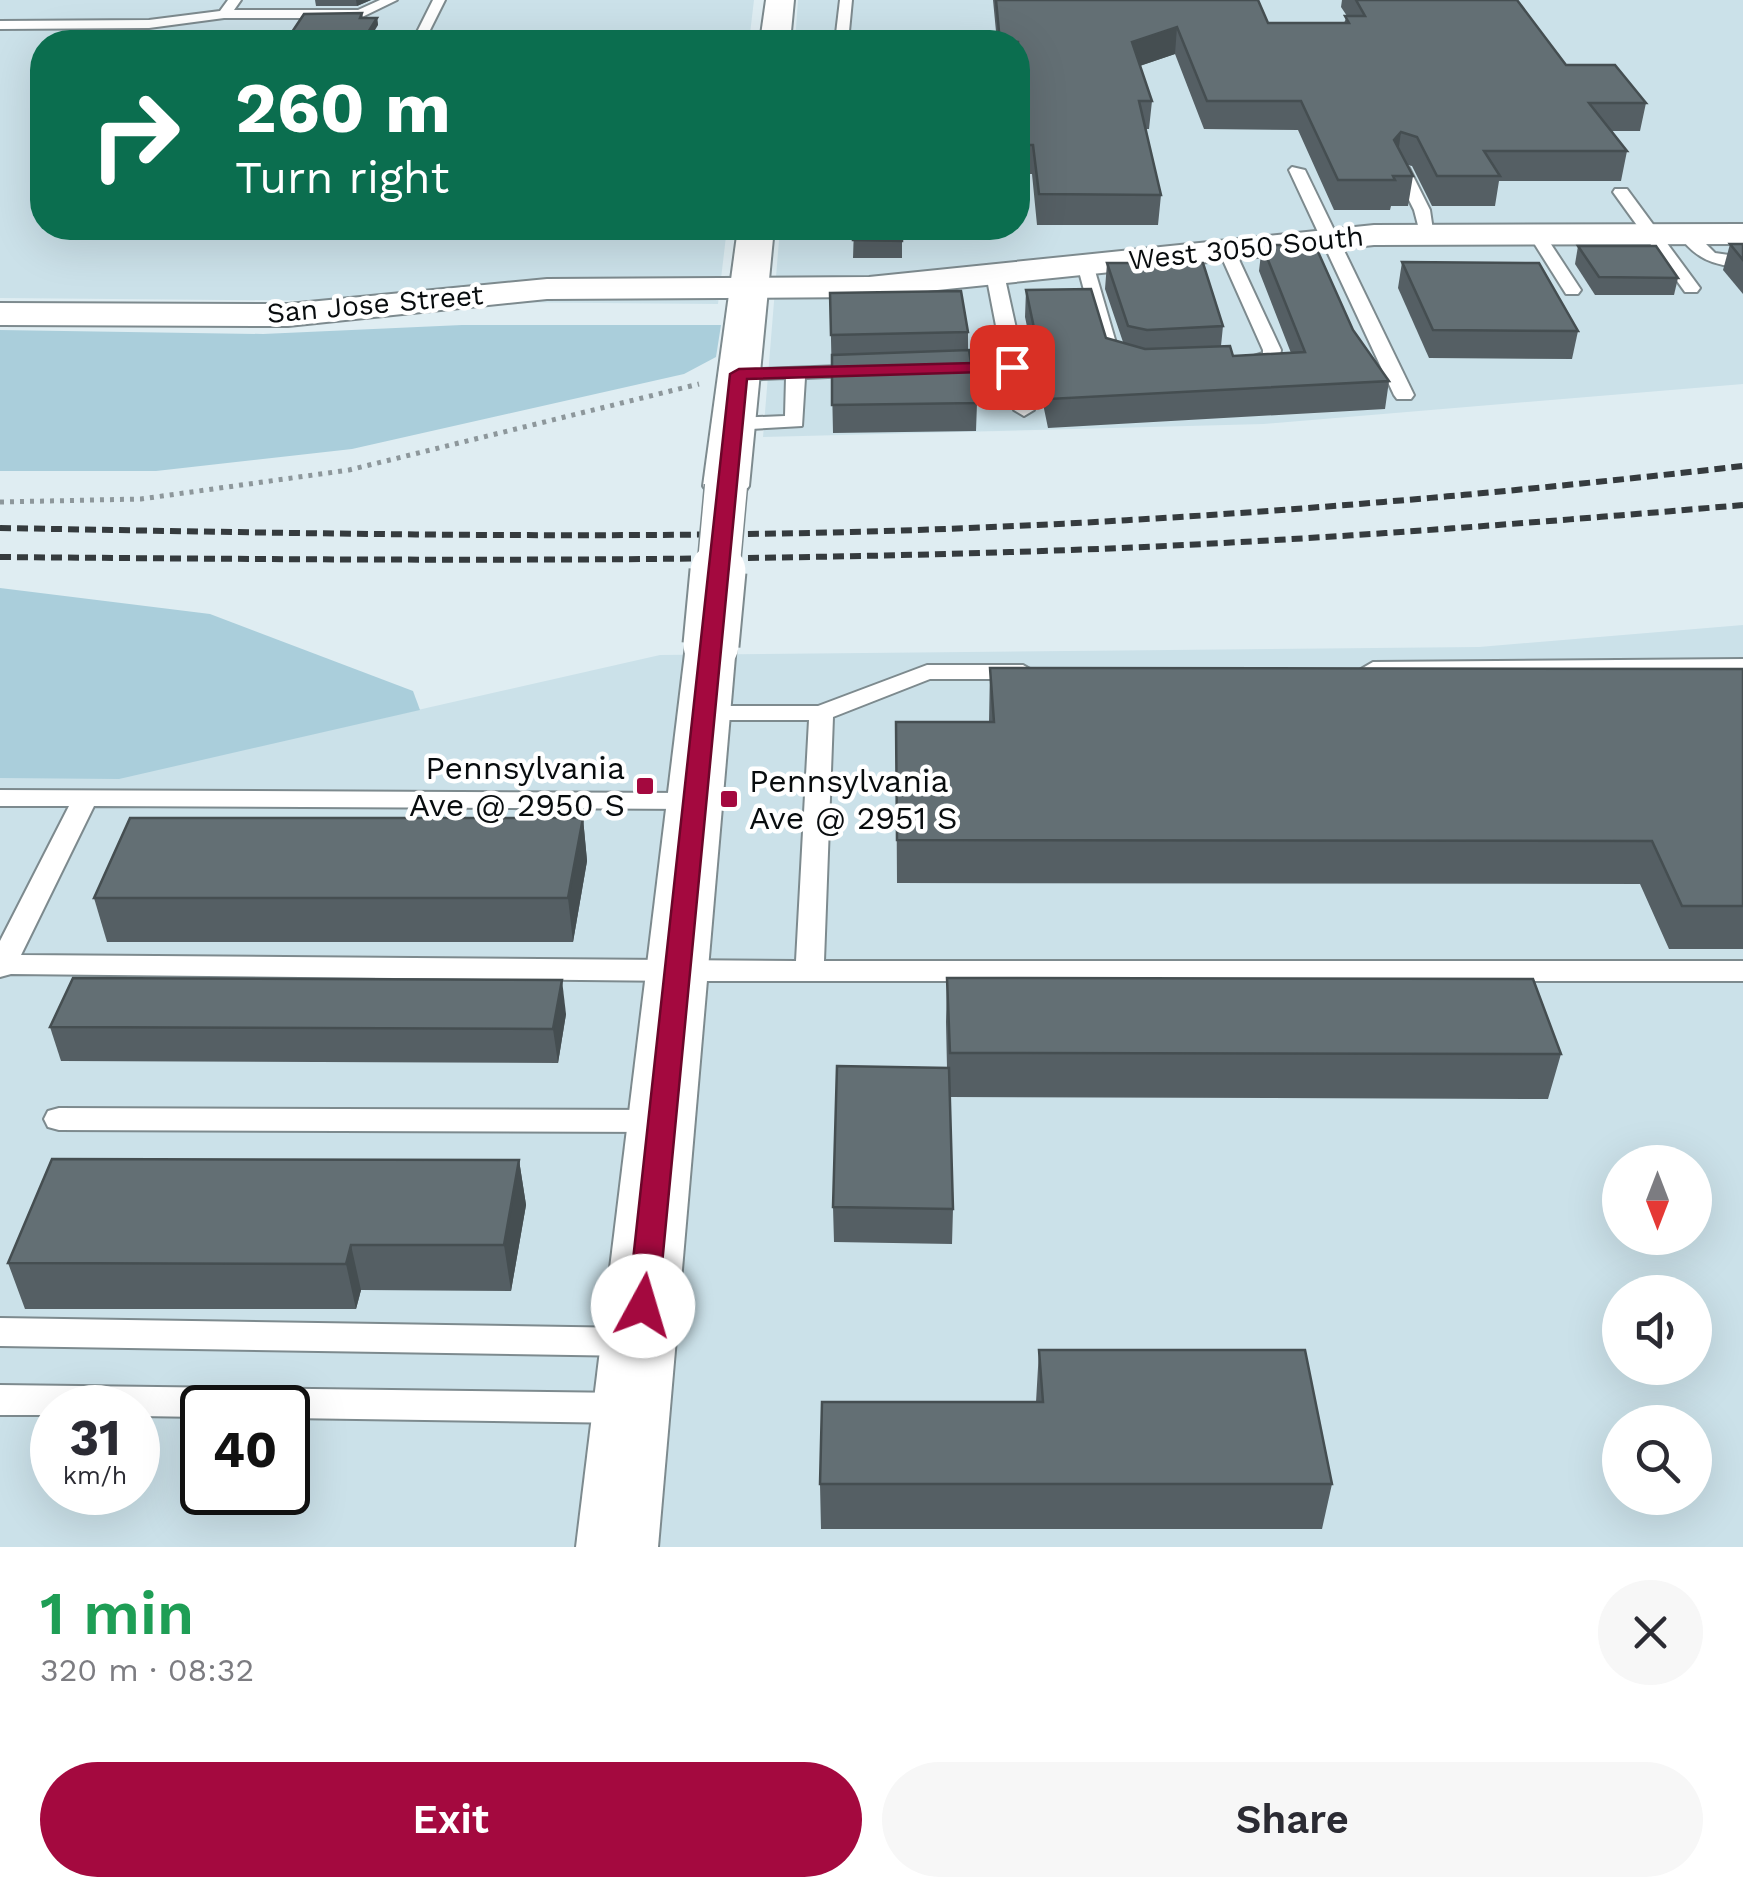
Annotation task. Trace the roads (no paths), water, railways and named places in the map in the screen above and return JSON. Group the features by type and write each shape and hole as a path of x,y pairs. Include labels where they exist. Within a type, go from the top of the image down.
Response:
{"street":[{"path":"777,30 780,0"},
{"name":"West 3050 South","path":"750,289 869,287 1329,238 1428,233 1743,234"},
{"path":"617,1547 755,240"},
{"name":"San Jose Street","path":"0,314 288,314 547,289 750,289"}],"lane":[{"path":"224,14 235,0"},
{"path":"0,25 149,24 224,14 360,14 391,0"},
{"path":"424,30 439,0"},
{"path":"843,30 846,0"},
{"path":"1401,168 1422,210 1428,233"},
{"path":"1297,170 1404,394"},
{"path":"1621,192 1668,233 1702,256 1714,262 1743,262"},
{"path":"1535,232 1572,290"},
{"path":"1668,233 1691,288"},
{"path":"1223,364 1262,362 1272,357 1226,249"},
{"path":"1085,264 1110,353 1115,360 1128,365"},
{"path":"995,274 1024,410"},
{"path":"739,374 1012,367"},
{"path":"733,424 795,422 796,372"},
{"path":"1345,669 1743,666"},
{"path":"703,713 821,713 927,672 1046,671"},
{"path":"810,972 821,713"},
{"path":"0,798 693,801"},
{"path":"86,799 1,966 679,972 1743,971"},
{"path":"59,1118 663,1121"},
{"path":"0,1332 639,1342"},
{"path":"0,1400 632,1408"}],"railway":[{"path":"0,528 532,535 851,532 1298,509 1743,466"},
{"path":"0,557 391,560 913,555 1218,543 1743,505"}],"place":[{"name":"Pennsylvania Ave @ 2950 S","path":"645,786"},
{"name":"Pennsylvania Ave @ 2951 S","path":"729,799"}]}
